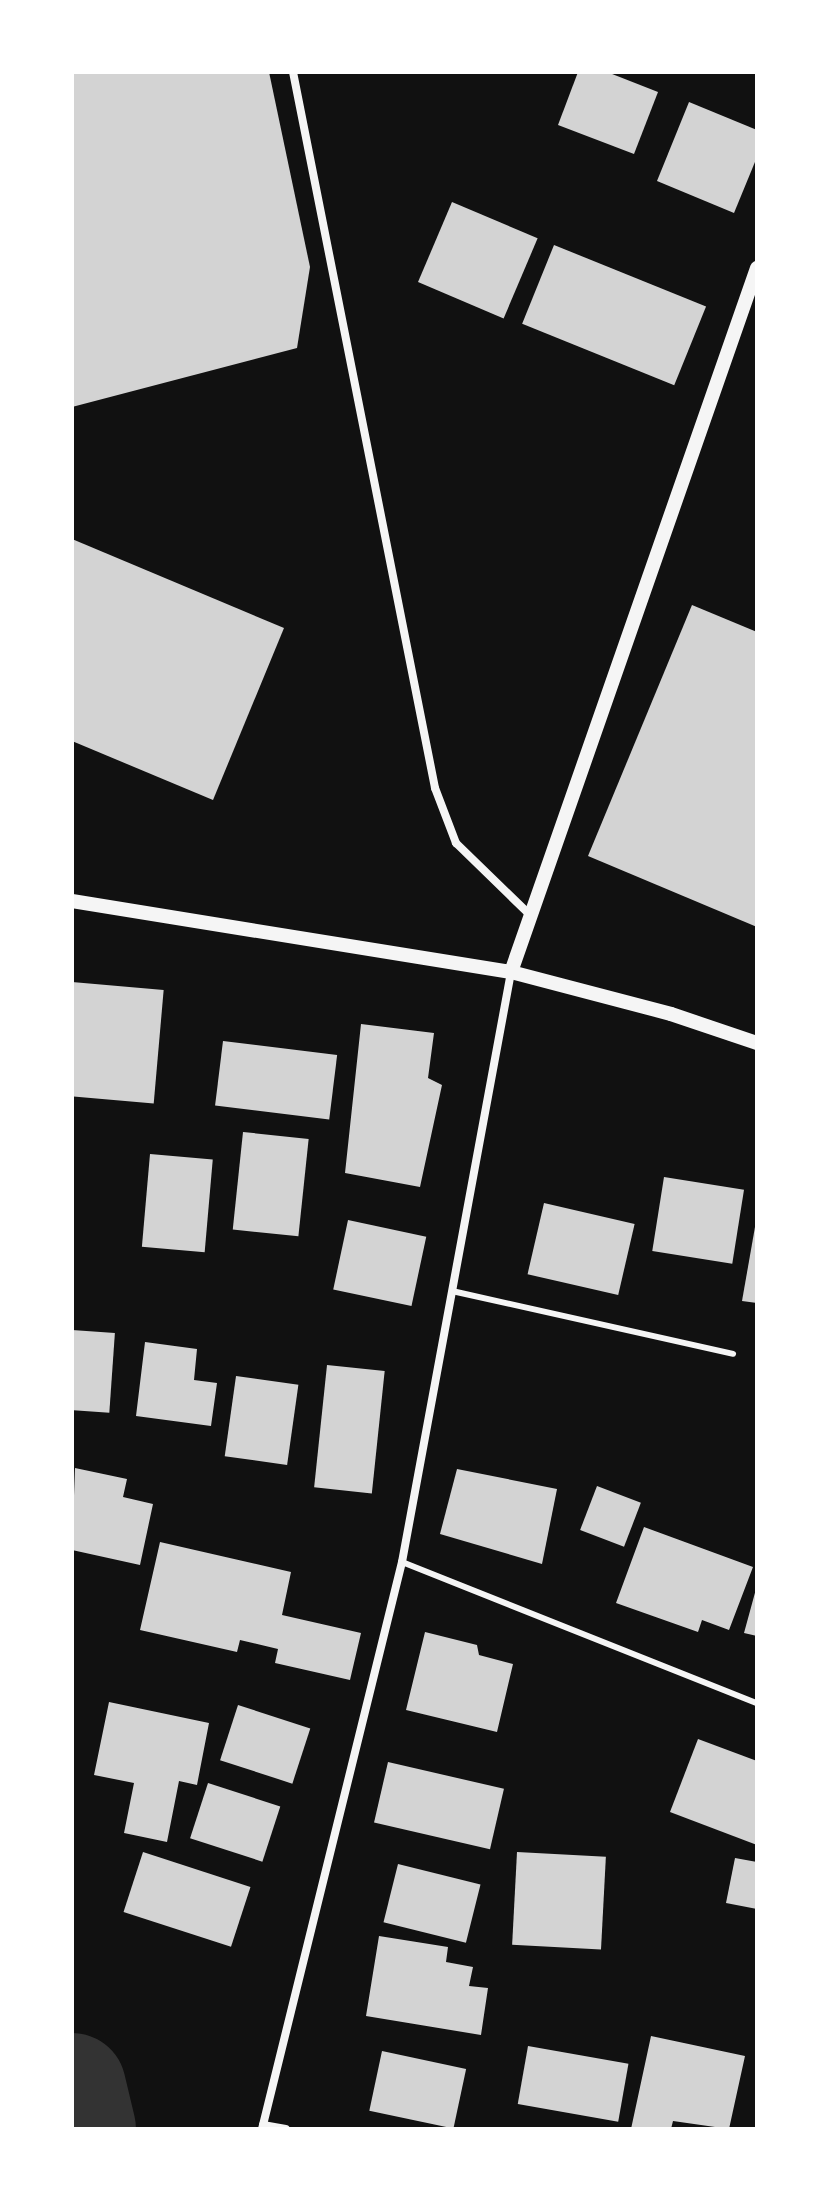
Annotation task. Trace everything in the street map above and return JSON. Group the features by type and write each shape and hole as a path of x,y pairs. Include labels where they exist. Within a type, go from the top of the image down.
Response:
{"street":[{"path":"293,72 435,788 456,843 531,916"},
{"path":"286,2129 263,2127 402,1562 511,972 757,268"},
{"path":"72,901 511,972 671,1014 757,1043"}],"lane":[{"path":"452,1291 733,1354"},
{"path":"402,1562 757,1703"}],"building":[{"path":"72,72 269,72 310,267 297,348 72,407"},
{"path":"578,72 607,72 658,92 634,154 558,125"},
{"path":"689,102 757,130 757,157 734,213 657,181"},
{"path":"452,202 538,238 504,318 418,282"},
{"path":"554,245 706,306 674,385 522,324"},
{"path":"72,539 284,628 213,800 72,741"},
{"path":"692,605 757,632 757,927 588,856"},
{"path":"72,982 164,990 154,1104 72,1096"},
{"path":"361,1024 434,1033 428,1078 442,1085 420,1187 345,1173"},
{"path":"223,1041 337,1055 329,1120 215,1106"},
{"path":"243,1132 309,1139 298,1236 233,1229"},
{"path":"150,1154 213,1159 205,1252 142,1247"},
{"path":"664,1177 744,1190 732,1264 652,1251"},
{"path":"544,1203 635,1224 618,1295 528,1274"},
{"path":"348,1220 426,1237 411,1306 333,1289"},
{"path":"757,1228 757,1303 742,1301"},
{"path":"72,1330 115,1333 109,1413 72,1410"},
{"path":"145,1342 197,1349 194,1380 217,1383 211,1426 136,1416"},
{"path":"327,1365 385,1371 372,1493 314,1487"},
{"path":"236,1376 298,1385 287,1465 225,1456"},
{"path":"75,1468 127,1479 123,1497 153,1504 140,1565 72,1550"},
{"path":"457,1469 557,1489 542,1564 440,1534"},
{"path":"597,1486 641,1503 624,1547 580,1530"},
{"path":"644,1527 753,1567 729,1630 702,1620 698,1632 616,1603"},
{"path":"160,1542 291,1572 282,1615 361,1633 350,1680 275,1663 278,1649 240,1640 237,1652 140,1630"},
{"path":"757,1589 757,1636 744,1633"},
{"path":"425,1632 477,1645 479,1655 513,1664 497,1732 406,1710"},
{"path":"109,1702 209,1723 197,1785 179,1781 167,1842 124,1833 134,1783 94,1775"},
{"path":"238,1705 310,1728 292,1784 220,1760"},
{"path":"698,1739 757,1761 757,1845 670,1812"},
{"path":"388,1762 504,1789 490,1849 374,1822"},
{"path":"208,1783 280,1806 262,1862 190,1838"},
{"path":"143,1852 250,1887 231,1947 124,1912"},
{"path":"517,1852 606,1857 601,1950 512,1945"},
{"path":"735,1858 757,1862 757,1909 726,1903"},
{"path":"398,1864 480,1885 466,1943 383,1922"},
{"path":"379,1936 448,1947 446,1962 473,1967 469,1986 488,1988 481,2035 366,2016"},
{"path":"651,2036 745,2056 729,2129 673,2121 671,2129 631,2129"},
{"path":"528,2046 628,2064 618,2122 518,2104"},
{"path":"382,2051 466,2069 453,2129 369,2111"}],"waterway":[{"path":"72,2087 82,2129"}]}
